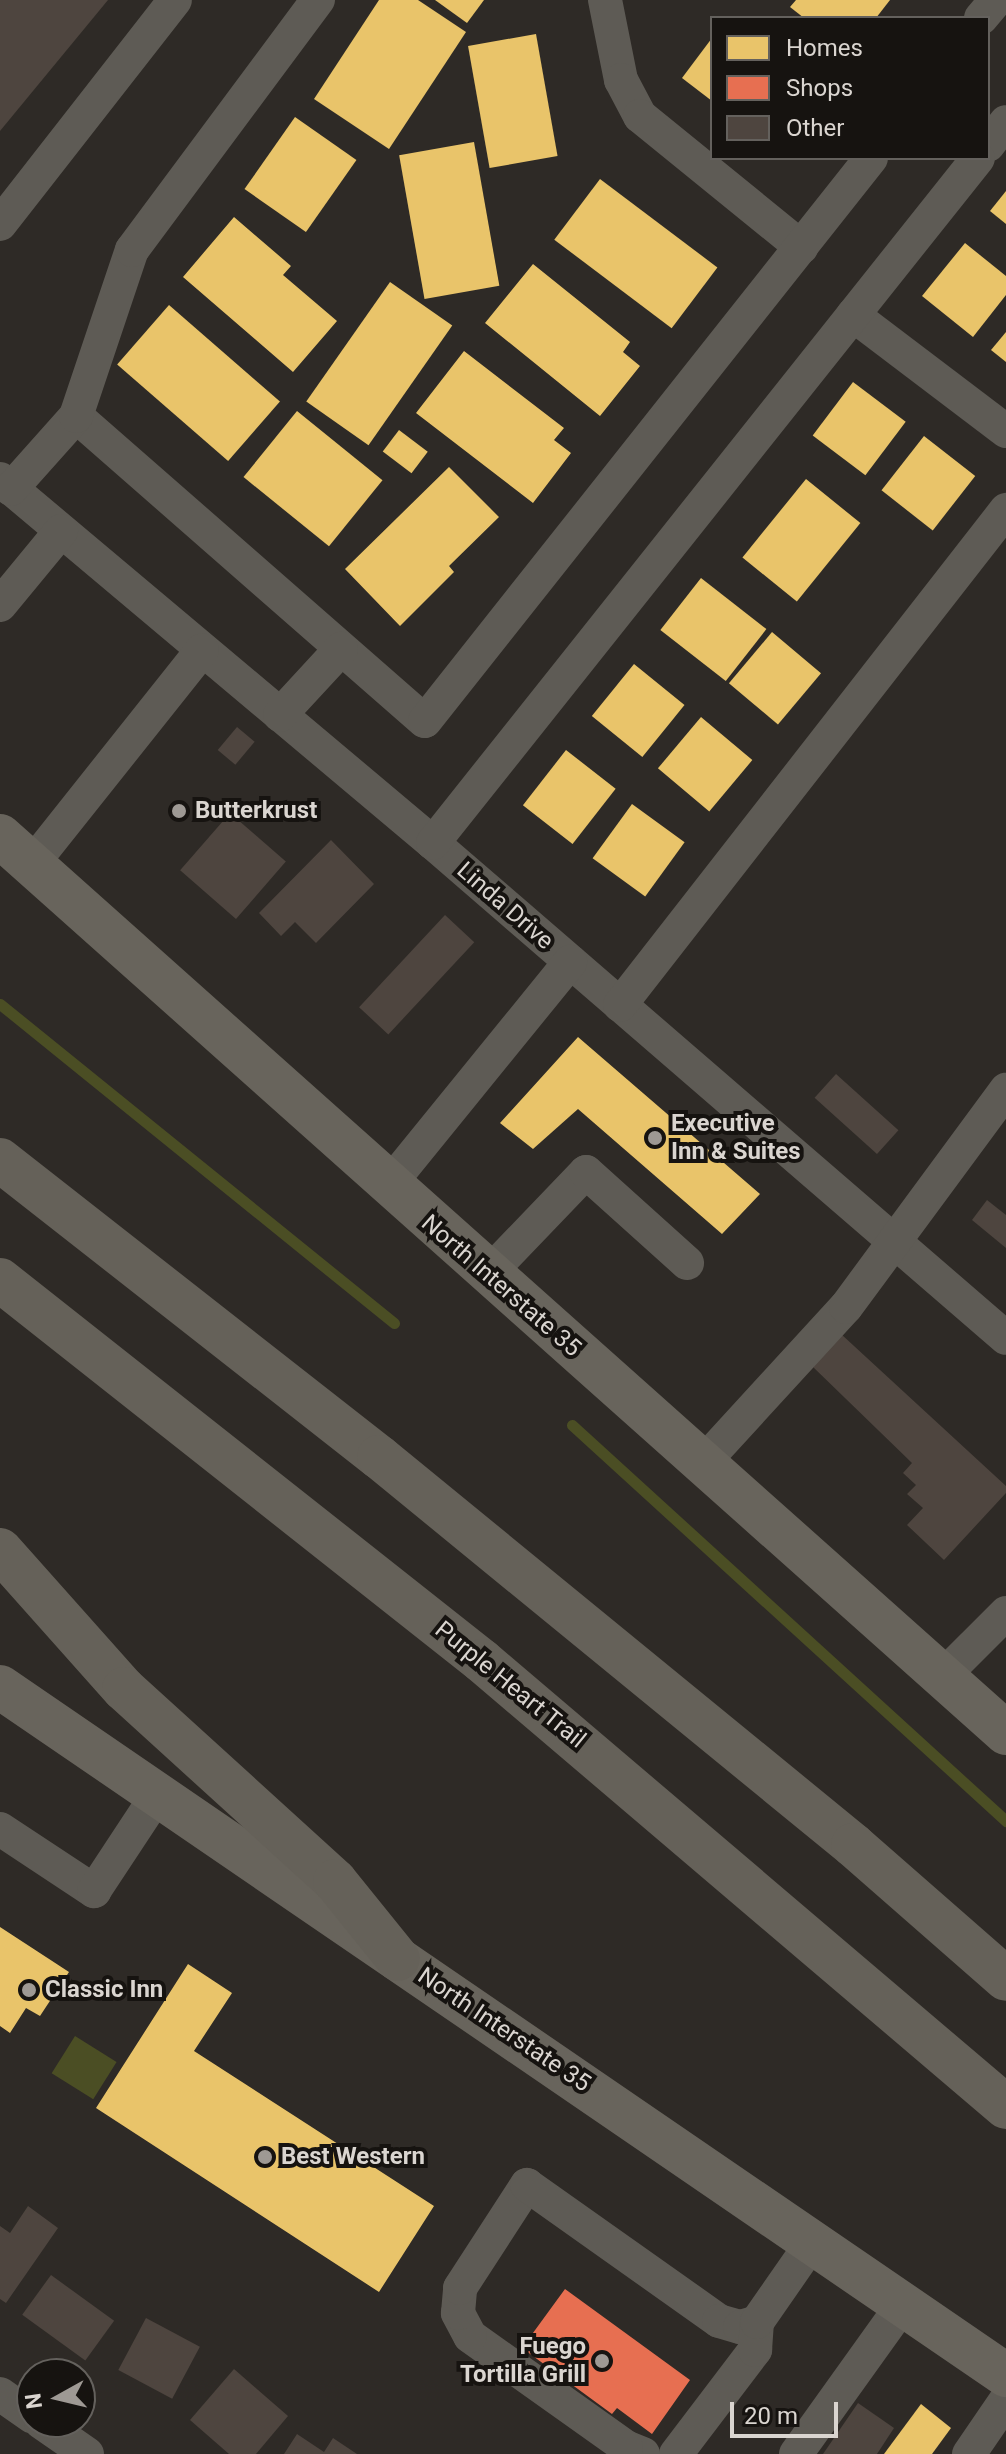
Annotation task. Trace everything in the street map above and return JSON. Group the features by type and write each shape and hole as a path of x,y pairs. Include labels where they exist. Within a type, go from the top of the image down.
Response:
{"highway":[{"path":"0,1160 391,1466 841,1835 1006,1979"},
{"name":"Purple Heart Trail","path":"0,1280 482,1661 1006,2107"},
{"path":"0,1550 124,1689 335,1881 398,1959"}],"main road":[{"name":"North Interstate 35","path":"16,850 388,1186 1006,1733"},
{"name":"North Interstate 35","path":"0,1687 156,1797 814,2240 1006,2375"}],"street":[{"path":"0,224 175,0"},
{"path":"6,484 76,416 132,250 318,0"},
{"path":"605,0 621,80 640,116 801,247"},
{"path":"983,16 996,0"},
{"path":"990,142 1006,122"},
{"path":"76,416 425,721 869,160"},
{"path":"433,843 976,160"},
{"path":"853,315 1006,431"},
{"name":"Linda Drive","path":"6,484 433,843 1006,1338"},
{"path":"620,1005 1006,510"},
{"path":"0,605 61,531"},
{"path":"280,715 341,649"},
{"path":"16,850 202,650"},
{"path":"388,1186 570,962"},
{"path":"701,1465 846,1307 892,1240 1006,1090"},
{"path":"489,1273 586,1172 687,1263"},
{"path":"941,1678 1006,1613"},
{"path":"0,1829 94,1891 156,1797"},
{"path":"643,2454 626,2447 470,2336 458,2313 460,2288 527,2185 719,2321 740,2327 757,2322"},
{"path":"676,2454 755,2350 757,2322 814,2240"},
{"path":"796,2454 904,2303"},
{"path":"969,2454 1006,2400"},
{"path":"64,2438 87,2454"}],"shaded area":[{"path":"75,2036 117,2062 93,2099 52,2073"}],"building: Homes":[{"path":"379,0 418,0 466,32 389,149 314,99"},
{"path":"435,0 484,0 467,23"},
{"path":"796,0 890,0 878,16 801,16 790,7"},
{"path":"536,34 558,156 490,168 468,46"},
{"path":"710,41 710,99 682,78"},
{"path":"295,117 356,160 306,232 245,189"},
{"path":"474,142 499,286 425,299 399,155"},
{"path":"600,179 717,267 672,328 554,240"},
{"path":"1006,191 1006,224 990,211"},
{"path":"234,217 291,266 283,275 337,321 293,372 183,277"},
{"path":"965,243 1006,276 1006,295 973,337 922,296"},
{"path":"533,264 630,342 623,352 640,366 600,416 485,323"},
{"path":"390,282 452,326 369,445 306,402"},
{"path":"169,305 280,401 228,461 117,365"},
{"path":"1006,332 1006,362 991,350"},
{"path":"464,351 564,428 554,440 571,453 533,503 416,413"},
{"path":"853,382 906,422 865,475 813,436"},
{"path":"297,411 382,480 329,546 244,477"},
{"path":"399,430 428,452 412,473 383,452"},
{"path":"924,436 975,476 933,530 882,490"},
{"path":"449,467 499,517 449,566 454,572 400,626 345,569"},
{"path":"806,479 860,523 797,602 742,557"},
{"path":"701,578 766,629 726,681 660,630"},
{"path":"772,632 821,673 778,724 729,683"},
{"path":"634,664 685,705 642,757 592,716"},
{"path":"701,717 752,760 709,811 658,768"},
{"path":"566,750 616,789 573,844 523,805"},
{"path":"632,804 685,842 645,896 593,858"},
{"name":"Executive Inn & Suites","path":"578,1037 760,1194 722,1234 578,1109 533,1149 500,1123"},
{"name":"Classic Inn","path":"0,1927 69,1972 40,2016 26,2008 10,2033 0,2026"},
{"name":"Best Western","path":"188,1964 232,1993 194,2051 434,2206 379,2292 96,2108"},
{"path":"921,2404 951,2428 932,2454 884,2454"}],"building: Shops":[{"name":"Fuego Tortilla Grill","path":"565,2289 690,2380 652,2434 617,2408 612,2414 522,2348"}],"building: Other":[{"path":"0,0 108,0 0,131"},
{"path":"237,727 255,742 235,765 218,750"},
{"path":"230,813 286,862 236,919 180,870"},
{"path":"331,840 374,884 316,943 295,922 281,936 259,913"},
{"path":"445,915 474,942 388,1034 359,1007"},
{"path":"836,1074 898,1130 877,1154 815,1098"},
{"path":"987,1200 1006,1215 1006,1248 972,1220"},
{"path":"841,1334 1006,1486 1006,1493 944,1560 907,1525 923,1508 907,1494 916,1485 903,1473 912,1463 812,1366"},
{"path":"28,2206 58,2228 6,2303 0,2299 0,2226 10,2233"},
{"path":"51,2275 114,2321 87,2358 82,2358 22,2315"},
{"path":"146,2318 200,2347 172,2399 118,2370"},
{"path":"234,2369 288,2416 256,2454 229,2454 190,2420"},
{"path":"858,2403 894,2428 877,2454 823,2454"},
{"path":"297,2434 324,2452 333,2438 357,2454 284,2454"}],"waterway":[{"path":"0,1004 394,1323"},
{"path":"572,1425 1006,1821"}],"place":[{"name":"Butterkrust","path":"179,811"},
{"name":"Executive Inn & Suites","path":"655,1138"},
{"name":"Classic Inn","path":"29,1990"},
{"name":"Best Western","path":"265,2157"},
{"name":"Fuego Tortilla Grill","path":"602,2361"}]}
